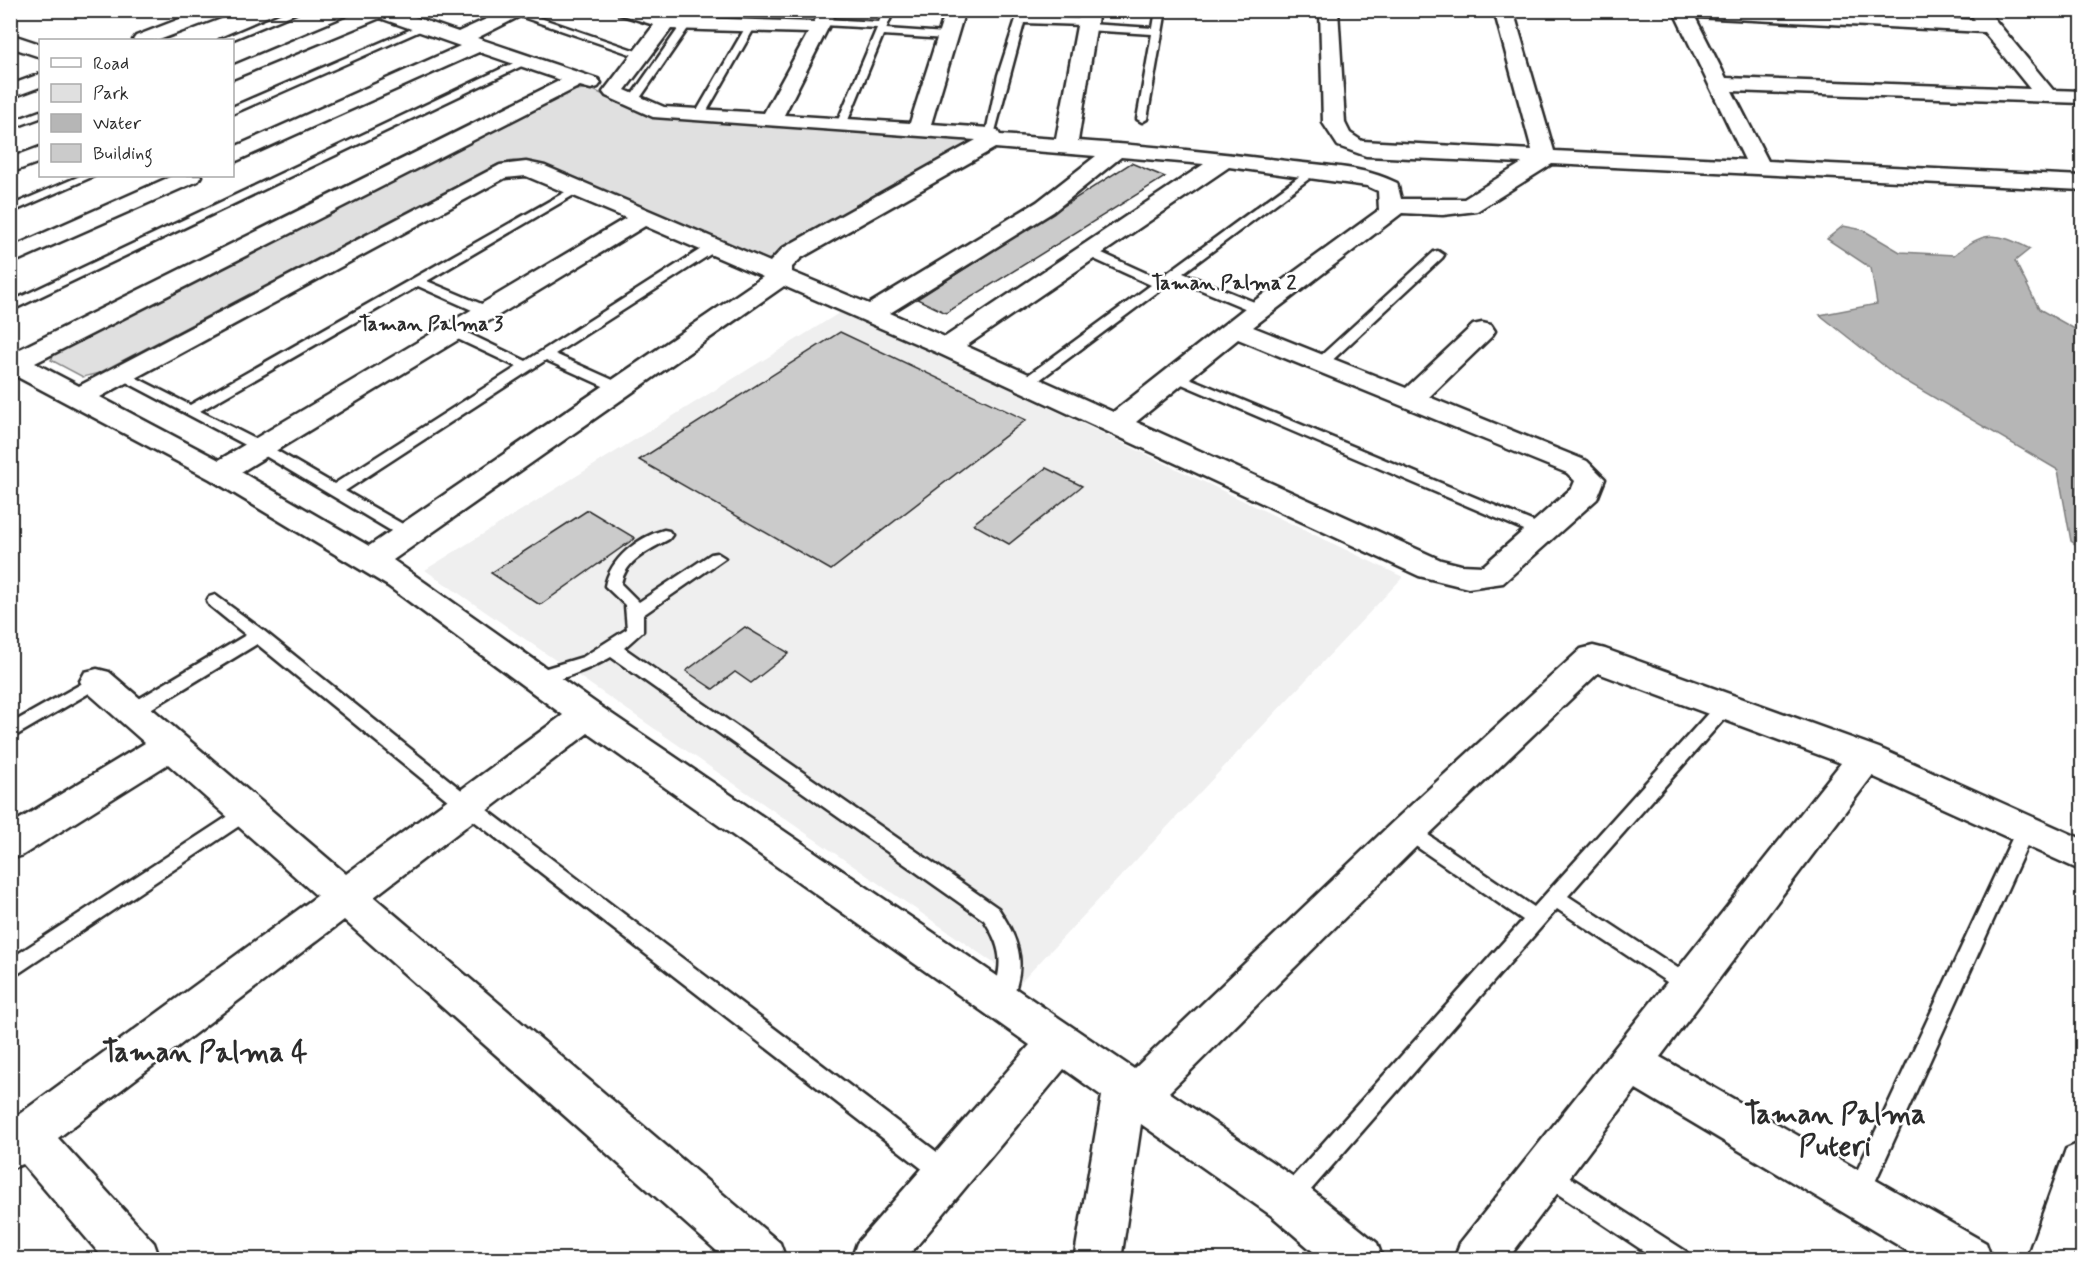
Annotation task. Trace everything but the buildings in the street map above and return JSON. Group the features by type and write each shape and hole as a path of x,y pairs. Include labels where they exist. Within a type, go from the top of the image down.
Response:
{"street":[{"path":"626,10 676,23 751,25 824,20"},
{"path":"918,130 956,10"},
{"path":"1329,10 1334,123 1339,135 1346,142 1366,149 2082,183"},
{"path":"1503,10 1545,159"},
{"path":"234,72 376,11 579,79 660,113 918,130 1225,160 1373,180 1389,188 1391,212 1259,309 1115,425"},
{"path":"1759,166 1682,11 1983,18 2047,96"},
{"path":"145,39 208,12"},
{"path":"234,155 469,42 515,12"},
{"path":"770,121 824,20"},
{"path":"1066,146 1088,20"},
{"path":"623,97 640,54 676,23"},
{"path":"10,40 39,51"},
{"path":"13,364 579,79"},
{"path":"10,92 39,80"},
{"path":"1719,84 2082,97"},
{"path":"780,277 780,265 792,253 990,138"},
{"path":"871,314 1045,207 1117,150"},
{"path":"10,166 39,154"},
{"path":"1391,205 1443,208 1469,206 1487,196 1497,186 1545,159"},
{"path":"947,347 1225,160"},
{"path":"81,396 500,172 526,169 578,189 947,347 1430,568 1457,576 1476,578 1492,575 1586,492 1590,478 1577,467 1235,329"},
{"path":"10,257 188,177"},
{"path":"220,472 644,217"},
{"path":"371,560 780,277"},
{"path":"1411,399 1482,331"},
{"path":"13,364 81,396 220,472 371,560 588,715 1288,1200 1360,1260"},
{"path":"1097,1260 1131,1091 1593,658 1866,758 2082,856"},
{"path":"97,681 763,1260"},
{"path":"137,1260 19,1142 588,715"},
{"path":"10,844 170,745"},
{"path":"1477,1260 1866,758"},
{"path":"874,1260 1060,1042"},
{"path":"1629,1062 1969,1260"},
{"path":"2049,1260 2082,1164"}],"lane":[{"path":"226,39 299,10"},
{"path":"840,125 889,10"},
{"path":"971,10 1088,20 1156,31"},
{"path":"1142,119 1161,10"},
{"path":"515,12 640,54"},
{"path":"990,138 1003,75 1022,14"},
{"path":"824,20 946,36"},
{"path":"623,97 676,23"},
{"path":"699,116 751,25"},
{"path":"234,110 424,27"},
{"path":"10,307 524,61"},
{"path":"10,126 39,114"},
{"path":"1025,384 1312,172"},
{"path":"10,210 86,177"},
{"path":"190,411 578,189"},
{"path":"334,491 713,247"},
{"path":"1087,251 1160,284"},
{"path":"1320,364 1438,255"},
{"path":"1173,274 1259,309"},
{"path":"417,281 486,311"},
{"path":"452,332 527,367"},
{"path":"546,355 619,388"},
{"path":"120,375 262,448 408,534"},
{"path":"1175,376 1541,531"},
{"path":"536,677 572,669 614,650 635,631 637,611 628,598 613,586 613,573 629,557 664,535"},
{"path":"637,611 717,558"},
{"path":"215,601 467,805 947,1174"},
{"path":"133,711 258,635"},
{"path":"614,650 991,914 1009,940 1012,969 1002,1002"},
{"path":"10,733 97,681"},
{"path":"1288,1200 1725,706"},
{"path":"10,970 247,811"},
{"path":"1857,1195 2025,830"},
{"path":"1408,831 1536,919"},
{"path":"1555,898 1689,986"},
{"path":"1545,1172 1679,1260"}],"shaded area":[{"path":"844,310 1403,577 1021,982 425,570"}],"green space":[{"path":"589,88 640,112 673,119 967,140 971,143 768,260 755,259 530,163 513,161 498,164 99,373 83,377 51,360 57,350 565,92"}],"water":[{"path":"1843,226 1863,230 1900,252 1954,255 1974,241 1990,236 2008,239 2030,249 2015,261 2039,309 2082,333 2082,549 2071,541 2058,470 1897,376 1820,315 1877,304 1871,268 1827,239"}],"district":[{"name":"Taman Palma 2","path":"1224,282"},
{"name":"Taman Palma 3","path":"431,323"},
{"name":"Taman Palma 4","path":"205,1051"},
{"name":"Taman Palma Puteri","path":"1835,1129"}]}
